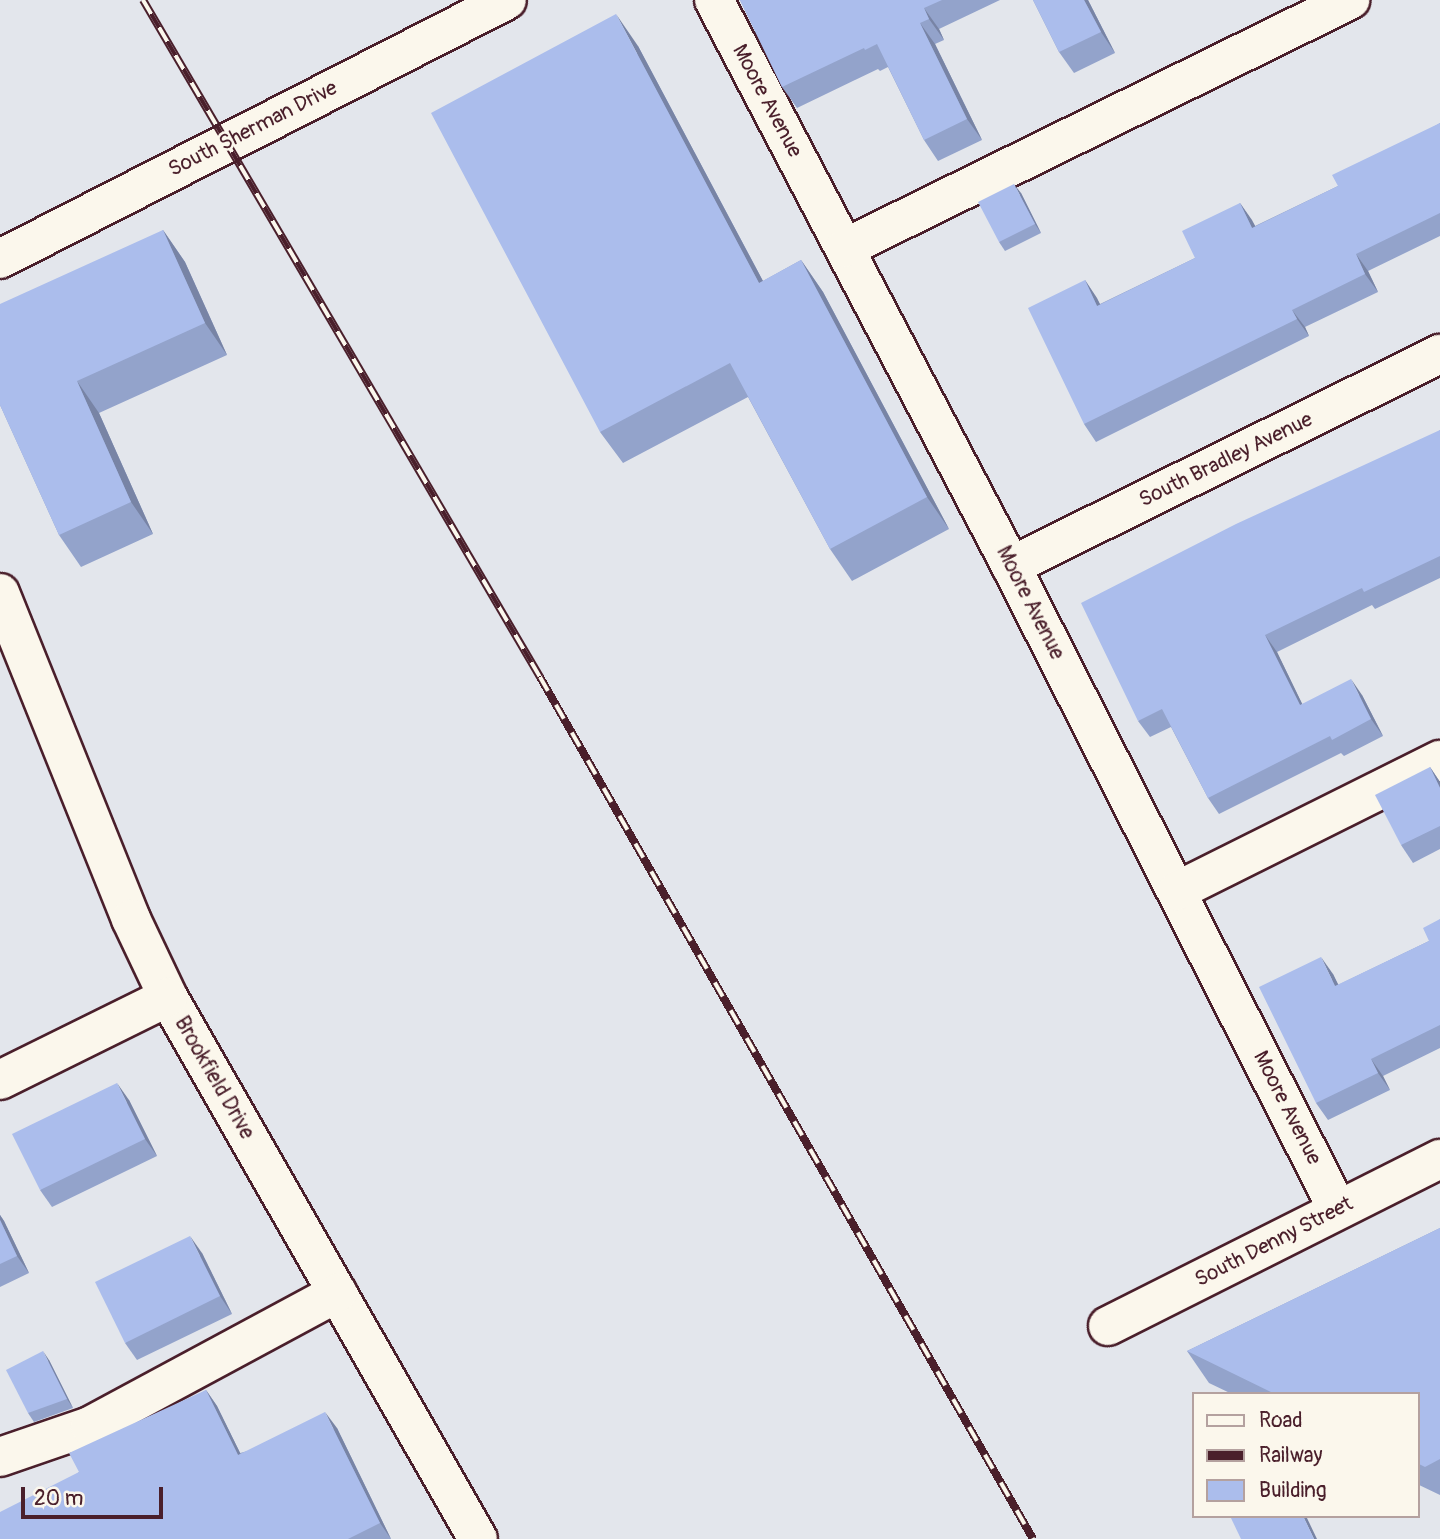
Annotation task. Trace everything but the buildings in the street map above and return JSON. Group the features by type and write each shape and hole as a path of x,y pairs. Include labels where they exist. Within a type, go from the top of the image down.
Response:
{"street":[{"name":"South Sherman Drive","path":"0,259 507,0"},
{"name":"Moore Avenue","path":"714,0 1012,566 1339,1210"},
{"path":"845,248 1350,0"},
{"name":"South Bradley Avenue","path":"1012,566 1440,354"},
{"name":"Brookfield Drive","path":"0,593 12,660 168,997 478,1539"},
{"path":"1177,891 1440,760"},
{"path":"0,1080 168,997"},
{"name":"South Denny Street","path":"1108,1326 1440,1159"},
{"path":"0,1457 90,1426 337,1293"}],"railway":[{"path":"143,0 540,677 1033,1539"}]}
